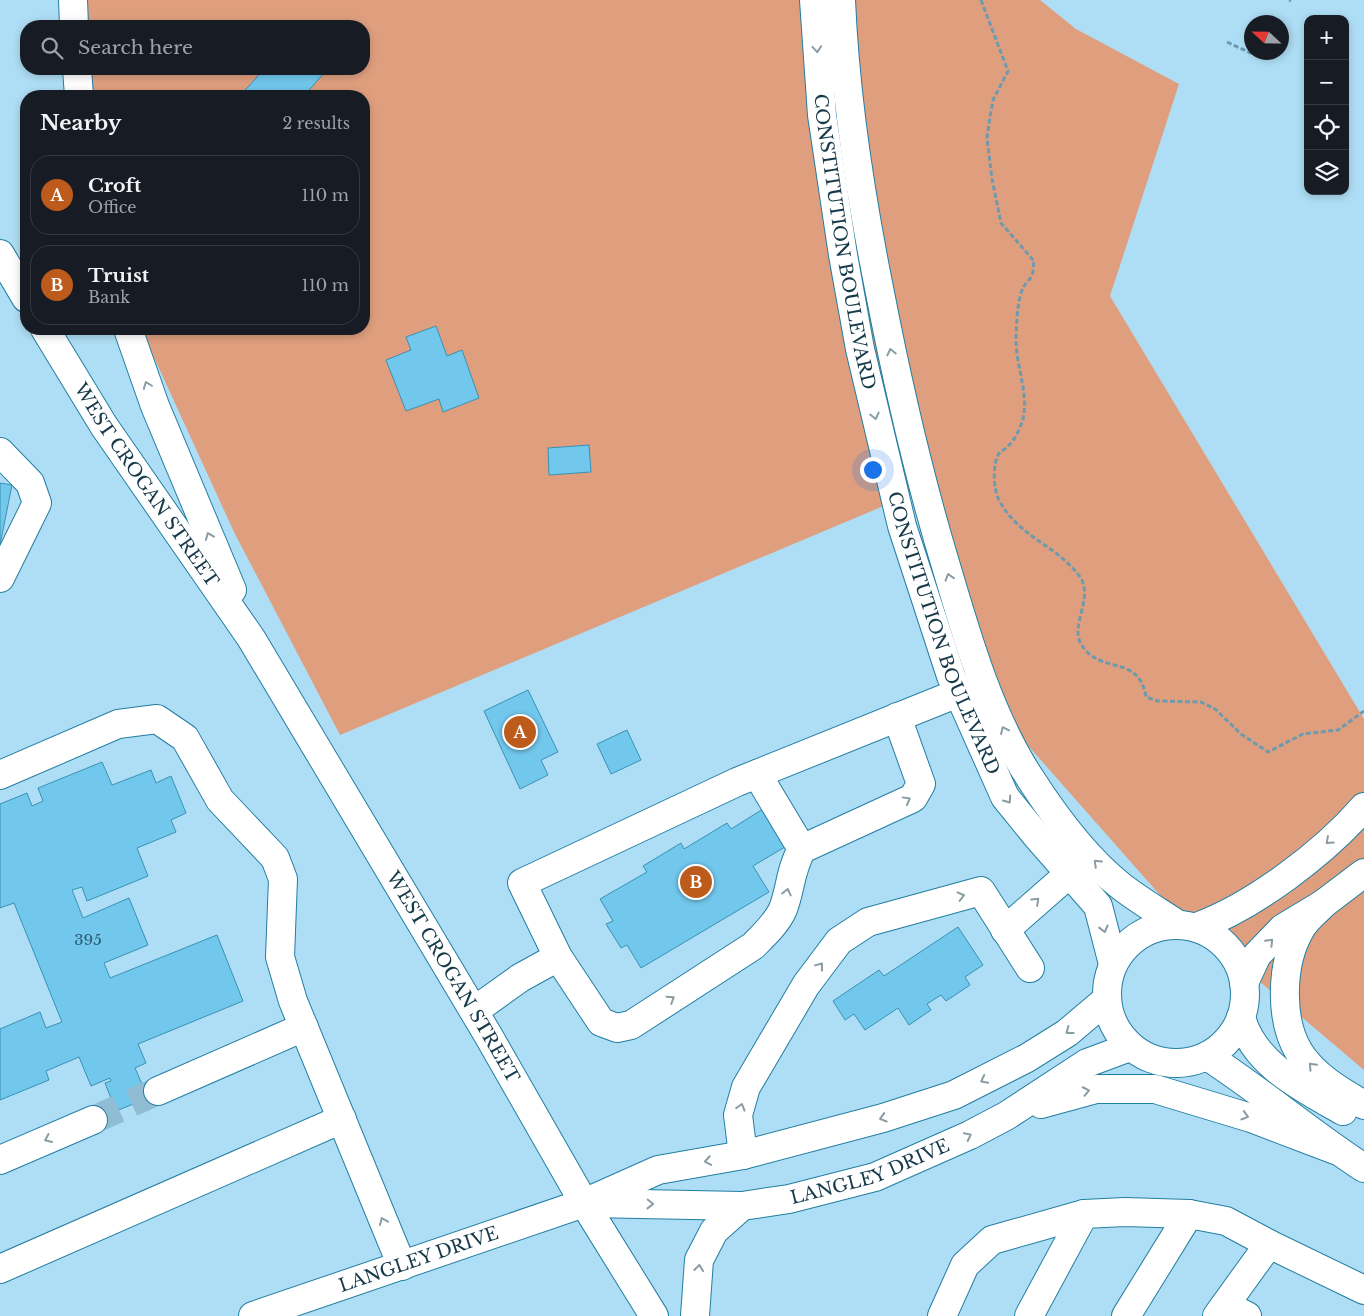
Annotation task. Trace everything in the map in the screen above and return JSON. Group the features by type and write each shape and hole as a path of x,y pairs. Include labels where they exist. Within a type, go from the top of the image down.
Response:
{"street":[{"path":"73,0 74,20"},
{"name":"CONSTITUTION BOULEVARD","path":"814,0 822,115 860,349 902,526 958,692 1005,797 1098,906 1113,964"},
{"name":"CONSTITUTION BOULEVARD","path":"842,0 847,73 860,182 889,343 932,520 982,676 1004,731 1029,777 1058,819 1086,852 1121,886 1187,925"},
{"path":"78,75 79,90"},
{"path":"9,267 20,287"},
{"name":"WEST CROGAN STREET","path":"49,335 104,426 252,638 474,1011 584,1203 654,1316"},
{"name":"WEST CROGAN STREET","path":"130,335 155,406 252,638"},
{"path":"0,452 30,483 37,503 0,578"},
{"path":"897,717 921,784 913,798 802,849 793,865 782,910 769,931 753,946 630,1025 617,1028 601,1022 558,957 522,883 757,774 958,692"},
{"path":"0,775 118,724 157,719 185,738 220,800 275,858 283,879 280,958 304,1027 402,1266"},
{"path":"757,774 802,849"},
{"path":"1187,925 1214,935 1228,948 1239,964 1244,983 1245,1000 1241,1017 1233,1032 1222,1046 1207,1056 1192,1061 1168,1062 1144,1056 1130,1046 1111,1021 1106,1000 1107,982 1113,964 1121,950 1132,939 1154,928 1187,925 1245,904 1316,853 1364,807"},
{"path":"1244,983 1257,956 1283,928 1323,904 1364,873"},
{"path":"1005,930 1069,874"},
{"path":"743,1155 738,1115 746,1087 806,985 839,941 868,922 980,891 1030,968"},
{"path":"1323,904 1300,930 1286,968 1284,1013 1299,1052 1329,1084 1364,1105"},
{"path":"474,1011 520,978 558,957"},
{"name":"LANGLEY DRIVE","path":"253,1316 584,1203 658,1170 743,1155 883,1118 954,1095 1035,1053 1067,1033 1106,1000"},
{"path":"1241,1017 1245,1031 1270,1064 1304,1090 1364,1122"},
{"path":"158,1091 304,1027"},
{"name":"LANGLEY DRIVE","path":"584,1203 742,1206 789,1199 875,1178 926,1156 1006,1116 1086,1063 1130,1046"},
{"path":"1207,1056 1246,1081 1335,1150 1364,1168"},
{"path":"1006,1116 1096,1089 1155,1089 1251,1118 1335,1150"},
{"path":"0,1269 342,1119"},
{"path":"0,1160 93,1120"},
{"path":"695,1316 699,1260 714,1231 742,1206"},
{"path":"942,1316 965,1265 992,1240 1084,1214 1125,1212 1190,1214 1226,1221 1364,1290"},
{"path":"1029,1316 1084,1214"},
{"path":"1126,1316 1190,1214"},
{"path":"1230,1312 1269,1244"}],"path":[{"path":"981,0 1008,71 993,100 990,117 987,138 992,179 1001,223 1034,260 1032,276 1023,287 1016,338 1026,405 1022,421 1011,444 999,453 994,473 998,498 1015,524 1031,537 1048,546 1081,578 1085,593 1078,630 1080,643 1094,658 1137,674 1144,686 1146,697 1158,701 1201,702 1215,709 1241,734 1268,752 1303,734 1338,730 1364,711"},
{"path":"1227,42 1244,50"}],"shaded area":[{"path":"87,0 1040,0 1076,29 1179,84 1110,296 1364,719 1364,1070 1167,903 956,664 912,494 340,735 234,532 144,335 370,335 370,90 93,90 92,75 370,75 370,20 88,20"}],"building":[{"path":"259,75 322,75 309,90 245,90"},
{"path":"436,326 447,356 462,350 479,398 443,412 439,399 406,411 386,360 411,350 406,337"},
{"path":"589,445 591,472 549,475 548,448"},
{"path":"0,483 12,485 0,545"},
{"path":"528,690 558,752 541,760 548,775 520,789 484,711"},
{"path":"627,730 641,760 611,774 597,744"},
{"path":"102,762 112,785 151,770 156,783 171,776 186,813 171,820 176,832 137,848 148,876 87,901 82,887 72,890 83,918 129,898 148,945 104,963 110,978 217,935 243,1001 138,1044 146,1063 135,1068 148,1098 116,1111 105,1083 111,1081 110,1078 91,1086 79,1057 46,1071 49,1080 0,1100 0,1029 40,1012 46,1028 62,1022 14,903 0,908 0,804 27,793 32,806 43,801 38,788"},
{"path":"763,809 785,847 753,866 769,892 641,968 627,945 621,948 606,924 613,921 600,899 647,872 643,866 681,843 684,849 727,823 731,829"},
{"path":"958,927 983,965 965,977 970,985 946,1001 941,995 927,1004 931,1010 909,1025 898,1008 865,1030 854,1014 845,1020 833,1001 879,970 884,976"}],"tunnel":[{"path":"93,1120 158,1091"}],"place":[{"name":"Croft","path":"520,732"},
{"name":"Truist","path":"696,882"}]}
